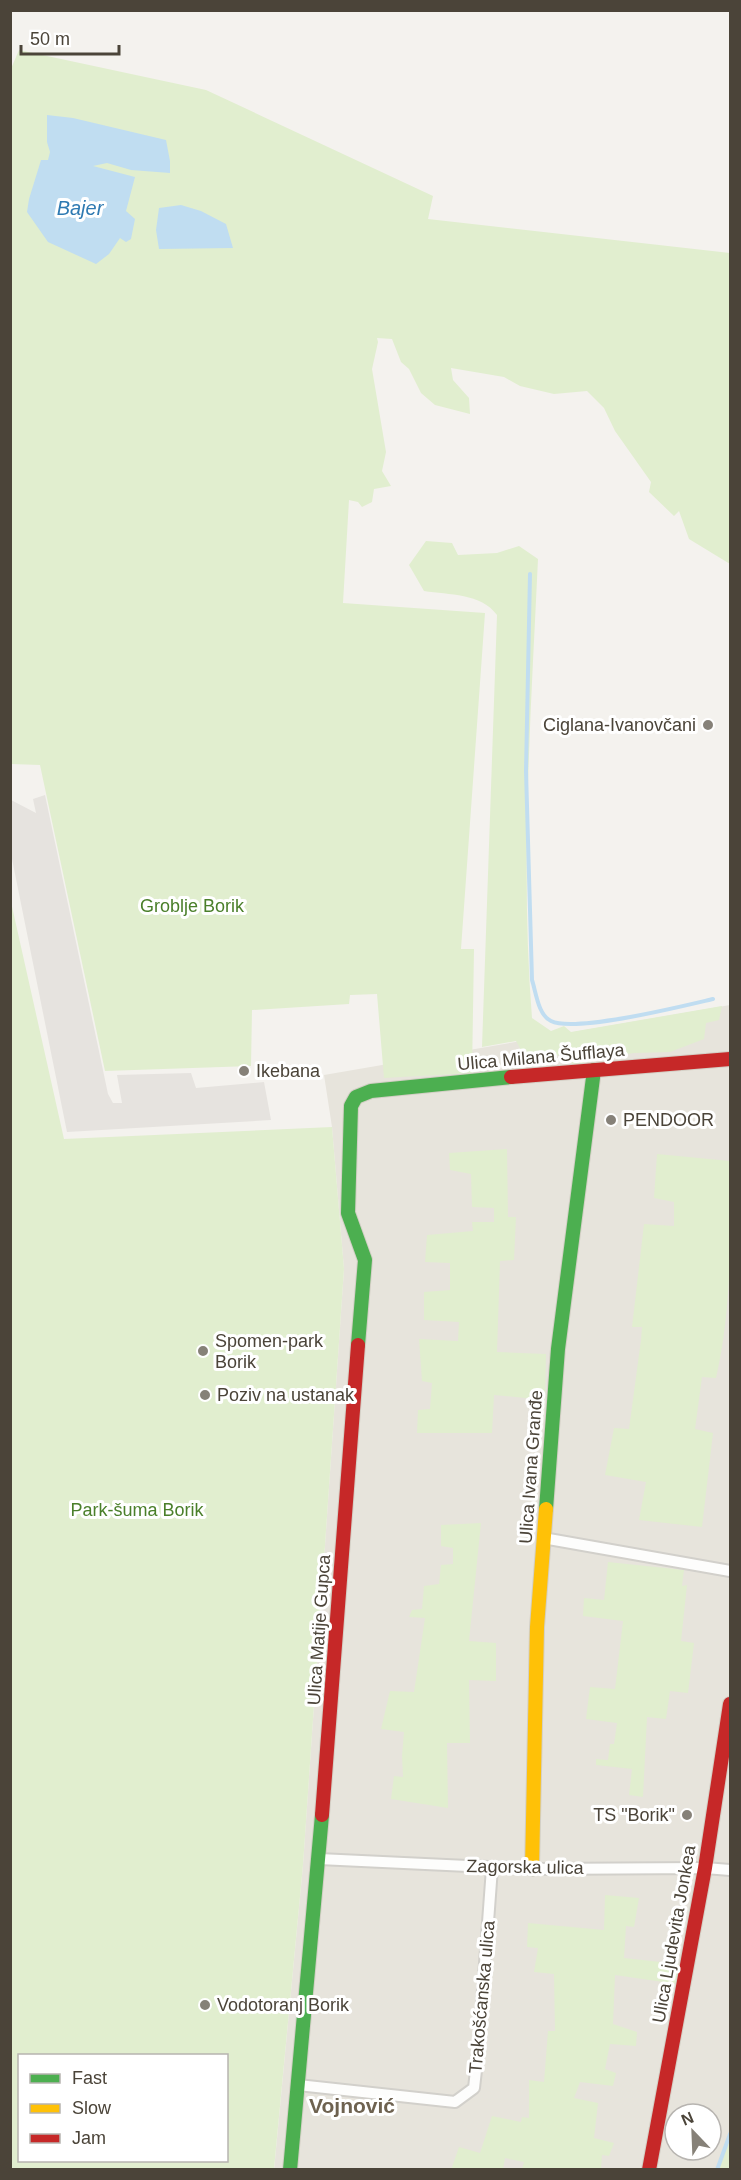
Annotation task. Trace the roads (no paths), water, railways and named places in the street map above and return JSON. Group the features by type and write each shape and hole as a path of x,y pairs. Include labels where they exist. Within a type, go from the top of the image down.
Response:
{"street":[{"name":"Ulica Milana Šufflaya","path":"356,1097 371,1091 472,1080 730,1059"},
{"name":"Ulica Ivana Granđe","path":"532,1869 537,1627 543,1538 558,1349 594,1070"},
{"name":"Ulica Matije Gupca","path":"290,2169 319,1859 365,1260 348,1213 350,1116 351,1106 356,1097"},
{"path":"543,1538 730,1571"},
{"name":"Ulica Ljudevita Jonkea","path":"649,2169 705,1868 730,1704"},
{"name":"Zagorska ulica","path":"319,1859 492,1868 730,1870"},
{"name":"Trakošćanska ulica","path":"298,2085 455,2102 474,2088 492,1868"}],"water":[{"name":"Bajer","path":"47,115 73,118 166,140 170,173 131,170 107,163 93,166 135,177 126,211 135,219 131,239 126,242 120,238 109,254 96,264 48,242 27,212 41,160 48,160 50,152 47,142"},
{"path":"181,205 201,211 226,224 233,248 159,249 156,230 159,208"}],"waterway":[{"path":"530,574 526,771 532,980 540,1009 551,1021 582,1024 630,1017 713,999"},
{"path":"717,2170 730,2134"}],"place":[{"name":"Ciglana-Ivanovčani","path":"708,725"},
{"name":"Ikebana","path":"244,1071"},
{"name":"PENDOOR","path":"611,1120"},
{"name":"Spomen-park Borik","path":"203,1351"},
{"name":"Poziv na ustanak","path":"205,1395"},
{"name":"TS \"Borik\"","path":"687,1815"},
{"name":"Vodotoranj Borik","path":"205,2005"}],"district":[{"name":"Vojnović","path":"352,2105"}],"park label":[{"name":"Groblje Borik","path":"192,906"},
{"name":"Park-šuma Borik","path":"137,1510"}]}
